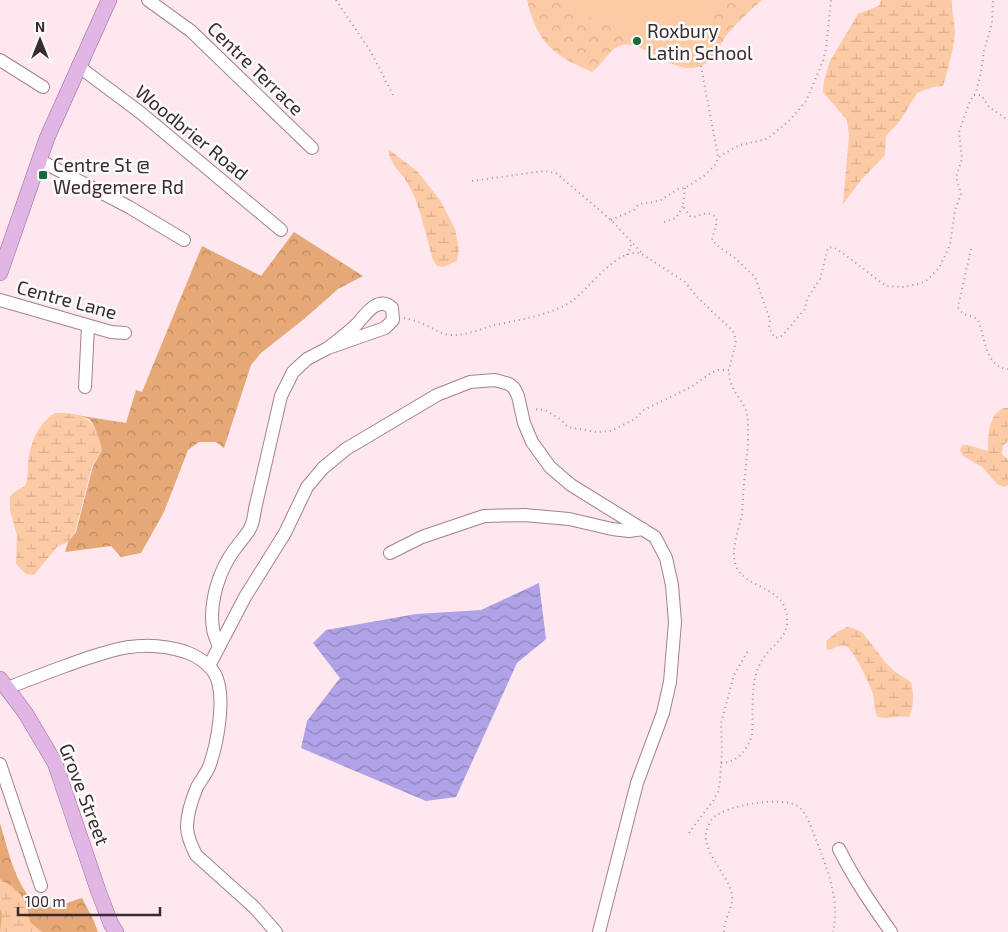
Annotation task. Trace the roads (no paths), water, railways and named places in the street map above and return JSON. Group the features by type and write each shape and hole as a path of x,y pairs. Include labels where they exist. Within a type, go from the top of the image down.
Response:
{"main road":[{"path":"0,273 39,160 78,66 109,0"},
{"name":"Grove Street","path":"4,684 38,732 55,763 110,929"}],"street":[{"name":"Centre Terrace","path":"148,0 198,38 312,148"},
{"path":"0,60 43,87"},
{"name":"Woodbrier Road","path":"78,66 141,113 281,230"},
{"path":"39,160 120,202 184,240"},
{"name":"Centre Lane","path":"0,300 88,326 124,333"},
{"path":"219,647 213,629 214,599 222,571 235,549 253,526 255,509 281,396 293,372 307,359 328,348 385,328 390,324 393,315 392,308 389,305 379,304 368,311 328,348"},
{"path":"85,387 88,326"},
{"path":"209,666 245,597 285,533 308,487 323,468 346,449 437,394 470,382 495,380 509,384 514,388 524,423 532,442 550,467 571,485 655,537 666,558 672,585 675,622 670,682 663,712 637,784 600,932"},
{"path":"390,553 422,537 484,516 524,515 569,519 612,529 642,530"},
{"path":"4,684 103,652 129,646 153,645 174,648 200,658 209,666 219,685 220,725 216,747 208,770 198,786 190,807 187,827 190,844 196,855 254,907 276,932"},
{"path":"0,764 41,886"},
{"path":"839,849 868,901 891,932"}],"water":[{"path":"539,583 546,639 517,663 456,797 426,801 301,748 307,721 340,678 313,643 326,630 416,614 481,610"}],"place":[{"name":"Roxbury Latin School","path":"637,41"},
{"name":"Centre St @ Wedgemere Rd","path":"43,175"}]}
